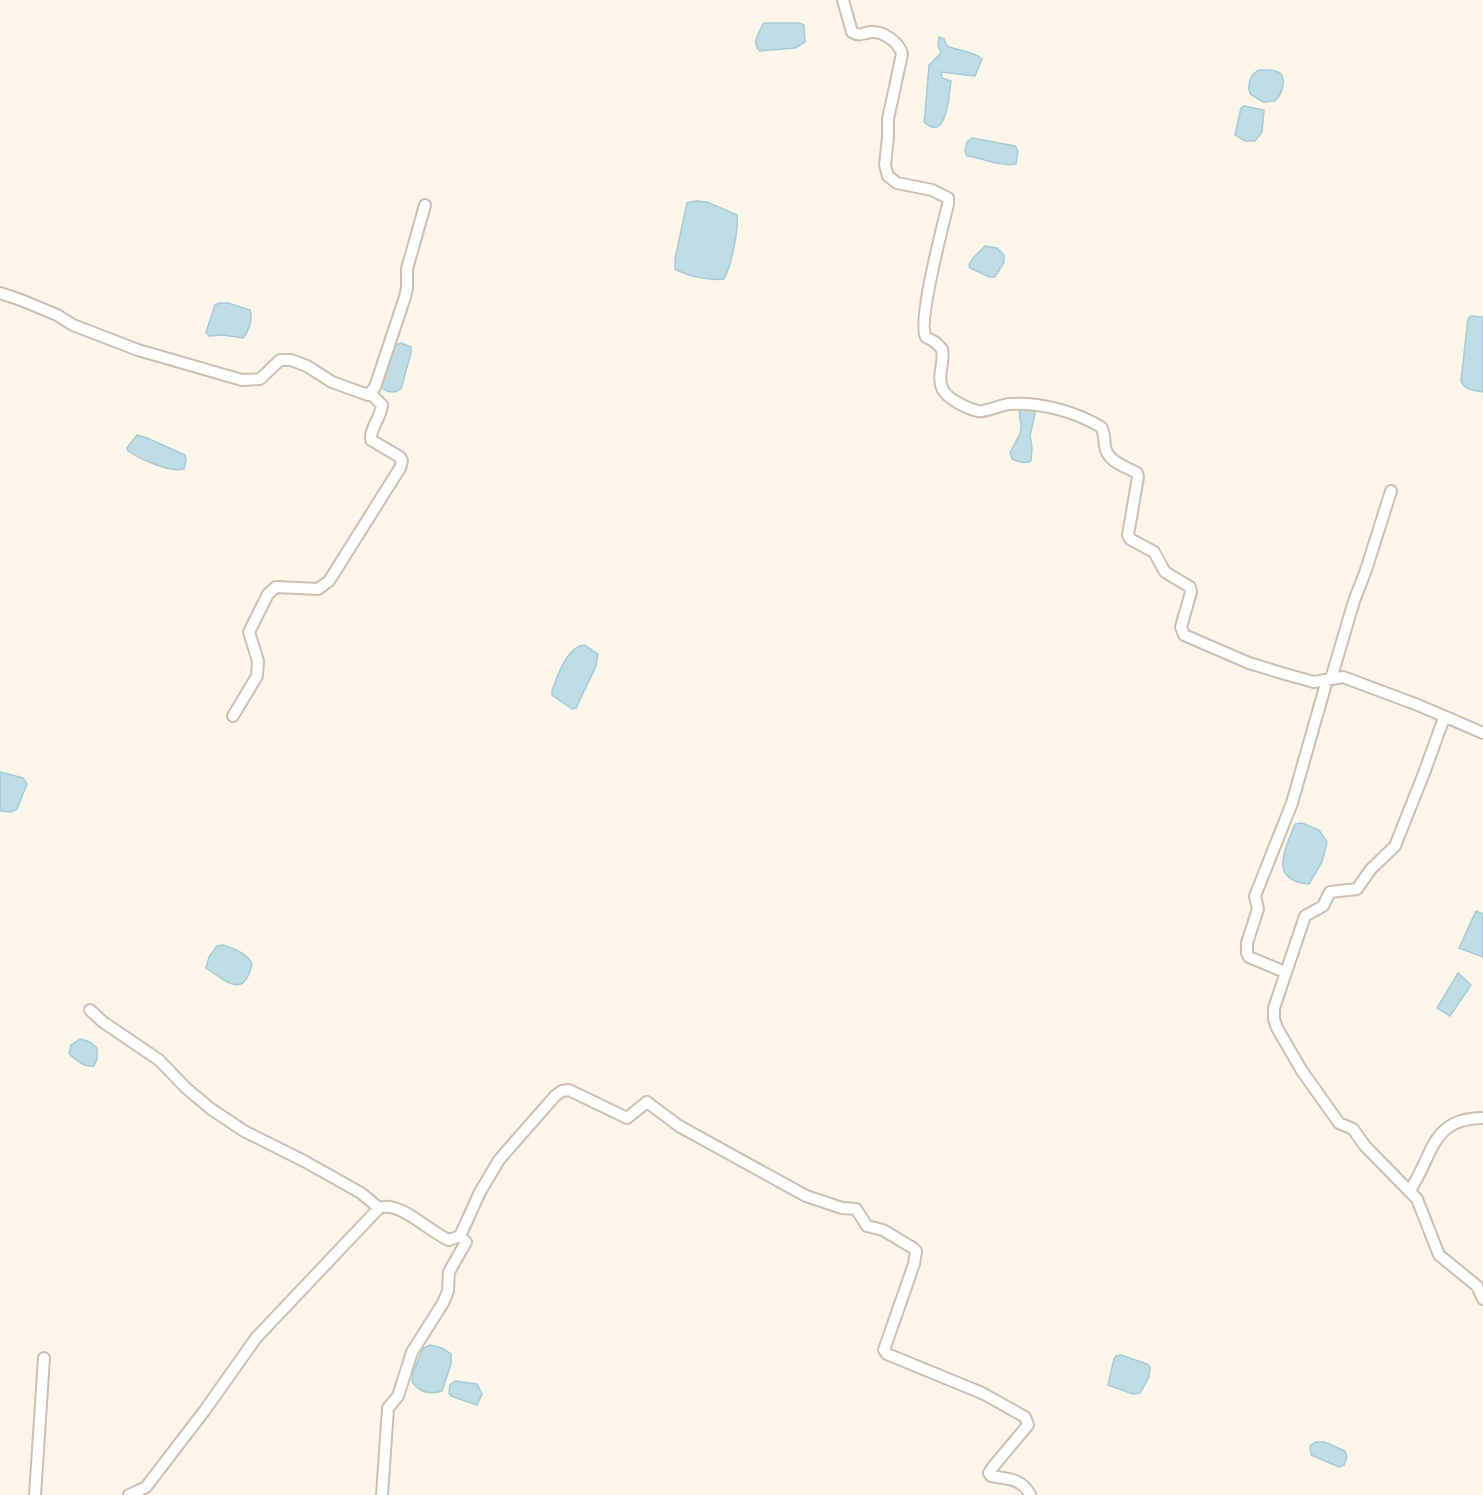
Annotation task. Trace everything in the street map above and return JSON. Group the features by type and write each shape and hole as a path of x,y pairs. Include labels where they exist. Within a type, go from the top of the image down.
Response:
{"street":[{"path":"843,0 852,32 858,35 876,32 887,36 900,48 902,54 888,118 885,165 888,176 897,183 932,190 948,198 923,327 926,337 942,349 940,378 944,391 949,397 980,412 1008,404 1061,409 1101,427 1106,452 1111,459 1137,473 1138,485 1128,526 1130,538 1154,552 1165,572 1190,587 1191,592 1181,627 1184,635 1267,669 1314,682 1343,677 1418,705 1483,734"},
{"path":"0,293 138,350 242,380 260,379 280,360 286,359 307,366 332,382 363,395 370,393 378,379 405,297 407,269 425,206"},
{"path":"233,716 257,676 258,661 249,632 268,594 276,587 318,589 329,581 400,468 402,461 400,457 371,440 371,432 382,411 382,405 370,393"},
{"path":"1285,972 1249,957 1247,953 1247,943 1258,909 1255,896 1292,803 1351,610 1391,491"},
{"path":"1444,718 1395,846 1371,869 1357,889 1330,892 1323,906 1305,916 1274,1008 1274,1019 1282,1038 1302,1071 1339,1123 1353,1129 1365,1146 1417,1198 1439,1255 1477,1286 1483,1299"},
{"path":"90,1010 103,1022 159,1060 186,1088 211,1109 244,1131 361,1193 379,1208"},
{"path":"129,1495 131,1492 140,1491 146,1487 256,1338 379,1208 386,1205 397,1209 449,1240 460,1236 480,1192 499,1160 555,1096 562,1091 569,1090 627,1118 647,1102 679,1126 806,1196 842,1208 856,1209 867,1226 884,1230 914,1248 916,1251 914,1264 884,1350 887,1354 982,1393 1025,1417 1028,1425 990,1473 991,1476 1020,1482 1030,1495"},
{"path":"1410,1190 1419,1176 1426,1157 1445,1129 1461,1120 1483,1118"},
{"path":"382,1495 388,1408 398,1396 412,1352 448,1291 449,1272 466,1242 460,1236"},
{"path":"34,1495 44,1358"}],"water":[{"path":"765,23 804,25 805,42 795,48 760,51 756,42"},
{"path":"939,37 944,39 947,46 975,54 982,59 975,76 941,72 942,78 951,81 948,105 942,122 938,127 932,127 924,122 929,65 941,53 938,46"},
{"path":"1259,70 1275,71 1282,76 1282,88 1274,101 1263,102 1250,94 1250,80"},
{"path":"1244,106 1264,110 1262,132 1255,141 1245,141 1235,135 1241,108"},
{"path":"972,138 1015,146 1018,151 1016,164 1010,165 967,156 965,151 967,142"},
{"path":"707,202 737,215 734,247 724,279 699,277 675,269 687,203"},
{"path":"985,246 997,248 1004,255 1004,262 995,277 989,277 970,268 969,265"},
{"path":"228,303 250,310 250,325 243,338 223,335 209,336 206,332 215,305"},
{"path":"1471,316 1483,317 1483,392 1467,388 1461,381 1468,319"},
{"path":"401,343 411,347 411,353 401,389 389,392 381,387 384,368 392,349"},
{"path":"1028,407 1035,414 1030,435 1031,461 1020,462 1012,459 1010,453 1020,432 1020,409"},
{"path":"137,435 185,455 184,469 163,467 128,451 127,448"},
{"path":"584,645 598,654 596,666 576,708 572,709 552,695 552,691 568,656"},
{"path":"0,772 23,778 27,784 17,809 11,812 0,811"},
{"path":"1302,823 1319,830 1327,842 1322,862 1309,884 1288,877 1283,862 1295,824"},
{"path":"1476,911 1483,914 1483,957 1459,948"},
{"path":"223,945 244,954 252,964 249,975 239,984 228,982 206,968 209,957 217,946"},
{"path":"1458,973 1471,985 1450,1016 1437,1008"},
{"path":"80,1039 90,1042 97,1048 97,1059 94,1066 84,1065 69,1054 71,1045"},
{"path":"430,1345 442,1348 451,1354 451,1364 442,1391 433,1393 422,1391 412,1382 413,1373 423,1348"},
{"path":"1121,1355 1150,1367 1149,1377 1140,1393 1133,1394 1108,1385 1114,1359"},
{"path":"455,1381 477,1384 482,1394 477,1405 451,1396 450,1385"},
{"path":"1315,1442 1325,1442 1345,1451 1347,1457 1344,1465 1339,1467 1311,1455 1310,1446"}]}
